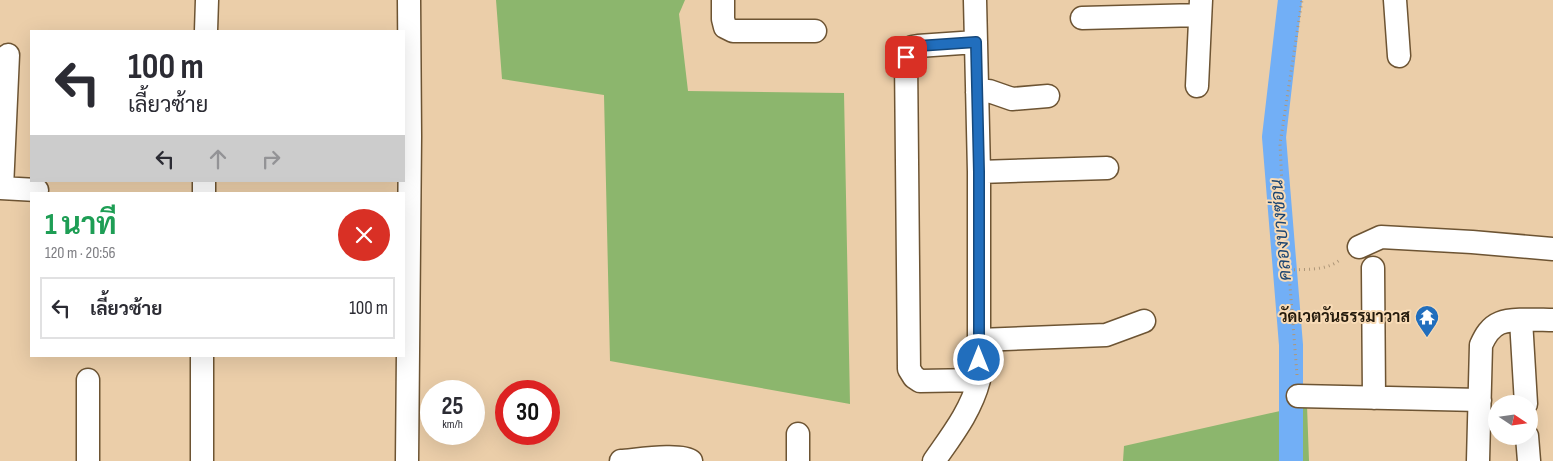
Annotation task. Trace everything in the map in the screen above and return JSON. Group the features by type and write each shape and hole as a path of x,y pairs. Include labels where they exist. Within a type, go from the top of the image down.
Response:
{"street":[{"path":"206,30 207,0"},
{"path":"406,461 408,0"},
{"path":"723,0 725,27 733,31 815,31"},
{"path":"934,461 968,409 979,380 979,172 974,0"},
{"path":"1394,0 1399,56"},
{"path":"1082,18 1200,8 1197,86"},
{"path":"976,42 912,48 906,57 906,67 909,369 914,377 920,380 979,380"},
{"path":"8,56 1,188 37,190"},
{"path":"977,92 989,91 1012,99 1048,96"},
{"path":"979,172 1107,168"},
{"path":"1360,247 1381,237 1553,249"},
{"path":"1373,268 1374,398"},
{"path":"1478,461 1481,345 1487,333 1499,324 1521,320 1553,320"},
{"path":"1521,320 1525,395"},
{"path":"979,340 1106,335 1144,321"},
{"path":"202,357 202,461"},
{"path":"88,380 88,461"},
{"path":"1298,396 1480,400"},
{"path":"798,434 798,461"},
{"path":"1528,445 1529,461"},
{"path":"621,461 685,458 691,461"}],"path":[{"path":"1298,396 1280,144 1302,0"},
{"path":"1289,270 1332,266 1360,247"}],"green space":[{"path":"496,0 685,0 679,14 688,91 844,93 850,404 610,361 604,95 502,79"},
{"path":"1307,405 1309,461 1123,461 1124,446"}],"waterway":[{"name":"คลองบางซ่อน","path":"1290,0 1274,137 1291,345 1291,461"}],"place":[{"name":"วัดเวตวันธรรมาวาส","path":"1427,338"}],"route":[{"path":"906,57 912,48 918,46 976,42 979,172 979,360"}]}
